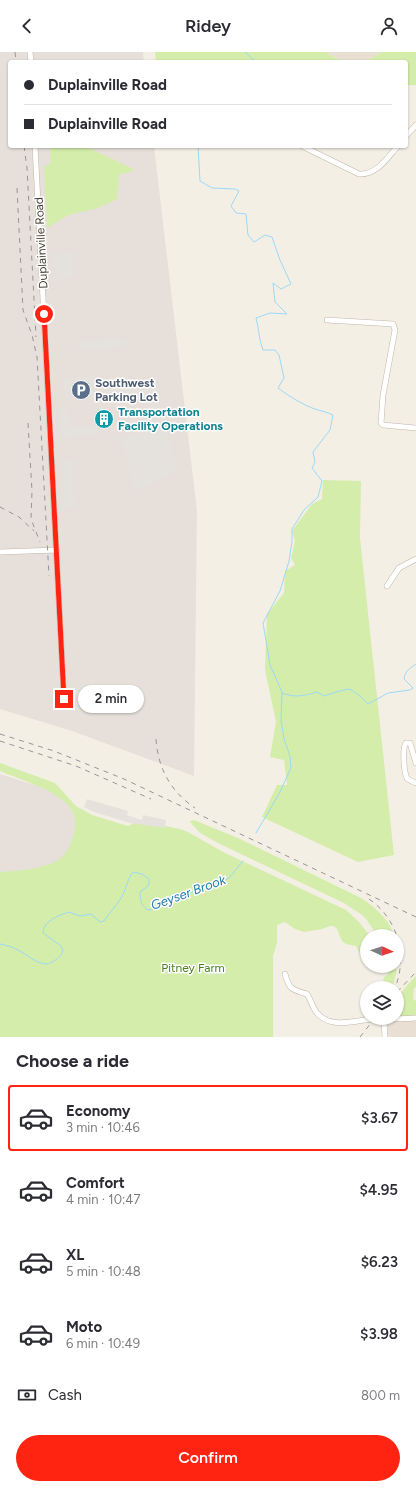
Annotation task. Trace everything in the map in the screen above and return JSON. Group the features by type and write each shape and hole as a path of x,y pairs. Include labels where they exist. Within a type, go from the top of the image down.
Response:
{"street":[{"path":"408,134 416,125"},
{"name":"Duplainville Road","path":"35,148 64,699"},
{"path":"306,148 359,174 373,172 396,148"},
{"path":"327,320 391,323 394,325 380,419 383,425 416,428"},
{"path":"0,552 57,550"},
{"path":"387,586 399,568 416,559"},
{"path":"416,763 410,743 406,743 404,745 403,753 406,775 411,781 416,783"},
{"path":"285,974 288,985 291,988 307,994 312,1007 322,1018 337,1023 360,1020"},
{"path":"404,1019 416,1018"},
{"path":"384,1025 385,1037"}],"shaded area":[{"path":"0,52 143,52 144,60 8,60 8,148 154,148 197,511 194,776 72,731 0,709"},
{"path":"327,52 382,52 368,60 341,60 328,54"},
{"path":"72,254 73,276 61,278 57,283 54,283 53,255"},
{"path":"126,339 126,345 113,346 112,349 79,350 79,341"},
{"name":"Southwest Parking Lot","path":"96,377 97,398 65,399 64,379"},
{"path":"155,388 177,471 135,491 122,439 157,425 151,399 108,399 105,389"},
{"path":"68,409 69,428 99,426 99,434 61,437 59,410"},
{"path":"71,460 73,498 76,498 76,507 65,507 63,461"},
{"path":"0,774 51,790 85,817 76,869 0,890"},
{"path":"87,799 128,811 127,815 142,820 143,815 166,820 165,828 130,823 94,812 84,807"},
{"path":"416,1020 416,1037 388,1037 388,1025 404,1025 404,1021"}],"green space":[{"path":"155,52 327,52 328,54 341,60 156,60"},
{"path":"382,52 416,52 416,85 408,85 408,60 368,60"},
{"path":"50,148 89,148 135,170 119,175 117,199 98,208 68,215 47,228 44,167 50,164"},
{"path":"323,480 361,481 360,538 394,855 358,862 262,817 277,785 287,785 284,760 270,757 276,722 265,670 267,614 284,593 285,571 295,565 291,558 295,541 292,531 312,504 322,499"},
{"name":"Pitney Farm","path":"0,763 55,783 76,806 92,815 128,826 140,821 188,832 223,852 346,910 364,929 360,929 360,954 356,946 346,944 342,941 337,929 334,926 304,932 295,929 285,922 277,925 277,943 273,956 273,1037 0,1037 0,872 41,867 62,857 68,849 73,837 75,818 68,805 62,799 27,781 0,771"},
{"path":"194,820 238,838 361,898 376,909 392,929 373,929 362,915 344,903 220,844 200,833 190,821"},
{"path":"396,973 394,981 383,981 384,977 388,974"},
{"path":"416,976 416,987 414,988 413,999 416,1001 416,1015 404,1016 404,989"}],"waterway":[{"path":"245,52 254,60"},
{"path":"198,148 200,181 212,188 235,189 239,191 231,206 236,213 246,214 248,235 254,242 265,235 272,237 280,260 291,284 281,289 273,283 275,302 287,314 270,313 256,318 263,350 275,350 279,355 284,378 278,388 306,405 333,415 330,430 313,452 315,462 312,468 322,481 318,497 304,510 292,529 292,542 289,561 280,591 263,623 270,665 282,692 281,720 284,739 290,756 291,768 279,794 256,833"},
{"path":"282,693 291,696 300,696 317,692 324,696 350,689 368,704 388,693 410,690 413,688 404,679 410,668 416,664"},
{"name":"Geyser Brook","path":"0,944 16,949 43,964 49,963 59,957 63,951 61,946 43,933 46,925 52,919 69,912 80,916 91,914 100,922 104,921 121,898 133,872 142,874 149,879 149,885 140,892 141,902 148,910 153,909 163,903 177,900 196,890 206,889 229,878 243,861"}],"railway":[{"path":"15,52 16,60"},
{"path":"24,148 27,168 36,337"},
{"path":"17,188 23,310 32,335 37,357 49,576"},
{"path":"28,423 32,491 31,519 40,542"},
{"path":"0,507 19,517 34,531"},
{"path":"0,734 54,751 124,779 416,917"},
{"path":"156,739 159,760 167,778 179,794 195,808"},
{"path":"0,741 76,766 151,799"},
{"path":"369,899 379,907 387,917 398,939 400,963 397,981"},
{"path":"404,985 416,972"},
{"path":"360,1037 369,1025"}],"place":[{"name":"Southwest Parking Lot","path":"81,390"},
{"name":"Transportation Facility Operations","path":"104,419"}],"route":[{"path":"44,314 64,699"}]}
